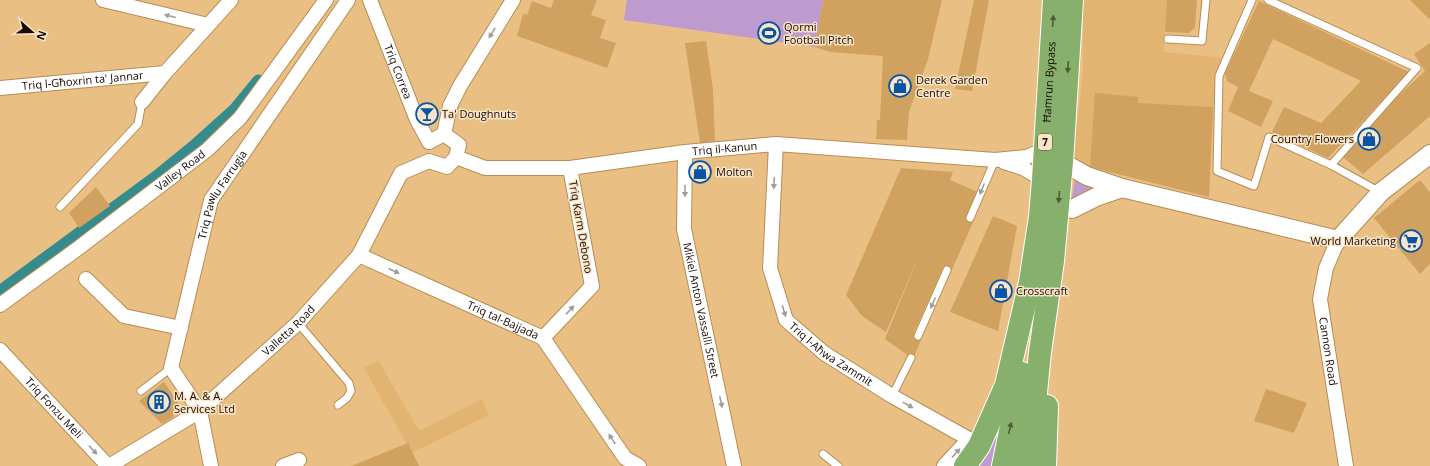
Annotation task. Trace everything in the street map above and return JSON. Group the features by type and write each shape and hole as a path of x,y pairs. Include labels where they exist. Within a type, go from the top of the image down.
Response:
{"highway":[{"name":"Ħamrun Bypass","path":"1030,282 1040,217 1054,0"},
{"name":"Ħamrun Bypass","path":"1053,260 1062,162 1072,0"},
{"path":"969,439 1001,375 1022,277 1040,217"},
{"path":"1024,466 1033,423 1040,352 1053,260"},
{"path":"1045,466 1053,260"},
{"path":"965,466 979,446 1006,385 1030,282"},
{"path":"1003,466 1028,342 1030,282"}],"street":[{"path":"103,0 126,3 208,25"},
{"path":"142,102 165,73 231,0"},
{"name":"Valley Road","path":"0,305 77,249 206,150 240,118 326,0"},
{"name":"Triq Pawlu Farrugia","path":"171,368 212,200 348,0"},
{"name":"Triq Correa","path":"370,0 417,120 429,142"},
{"path":"376,18 380,0"},
{"path":"444,134 459,145 456,157 447,167 429,161 427,151 429,142 444,134 450,106 460,86 513,0"},
{"name":"Triq l-Għoxrin ta' Jannar","path":"0,88 165,73"},
{"name":"Triq il-Kanun","path":"456,157 484,168 570,168 685,152 776,144 995,160 1027,157 1045,149"},
{"name":"Triq l-Aħwa Zammit","path":"776,144 770,268 786,320 824,353 892,396 969,439"},
{"name":"Mikiel Anton Vassalli Street","path":"685,152 684,229 734,466"},
{"name":"Cannon Road","path":"1346,466 1320,299 1326,268 1338,240 1380,192 1430,154"},
{"name":"Triq il-Kanun","path":"995,160 1024,168 1043,180"},
{"name":"Valletta Road","path":"108,466 200,411 298,324 359,255 402,173 429,161"},
{"path":"1062,162 1087,176 1122,188 1338,240"},
{"name":"Triq Karm Debono","path":"543,338 592,286 570,168"},
{"path":"1072,209 1096,197 1122,188"},
{"name":"Triq tal-Bajjada","path":"359,255 543,338 625,458 639,466"},
{"path":"86,279 124,316 181,328"},
{"name":"Triq Fonzu Meli","path":"0,350 108,466"},
{"path":"171,368 200,411 210,466"},
{"path":"944,466 969,439"},
{"path":"283,466 298,460"}],"lane":[{"path":"1168,39 1202,41 1206,0"},
{"path":"1252,0 1219,76 1217,171 1254,186 1270,137 1331,165 1380,192"},
{"path":"1268,0 1416,68 1331,165"},
{"path":"60,206 138,124 142,102"},
{"path":"970,218 995,160"},
{"path":"918,336 947,270"},
{"path":"298,324 349,383 351,391 347,398 338,405"},
{"path":"892,396 911,358"},
{"path":"141,391 171,368"},
{"path":"823,454 838,466"}],"shaded area":[{"name":"Qormi Football Pitch","path":"627,0 823,0 815,47 624,20"},
{"path":"1083,0 1167,0 1164,52 1226,58 1215,78 1209,197 1078,164 1073,153 1083,74"},
{"path":"1075,180 1104,185 1071,203"},
{"path":"378,360 419,431 482,399 489,415 412,453 364,368"},
{"path":"1006,411 992,466 974,466"}],"building":[{"path":"554,0 597,0 591,15 606,20 600,38 616,43 607,68 517,36 523,14 527,15 532,1 551,8"},
{"name":"Derek Garden Centre","path":"823,0 942,0 928,59 909,112 907,140 876,139 877,120 880,120 883,56 830,52 815,47"},
{"path":"974,0 989,0 972,91 955,89"},
{"path":"1167,0 1197,0 1195,27 1189,33 1165,32"},
{"path":"1410,0 1430,0 1430,20"},
{"path":"1259,1 1409,72 1328,158 1272,132 1284,107 1321,123 1361,81 1273,39 1249,91 1273,101 1261,127 1228,111 1238,87 1227,81 1225,73"},
{"path":"706,41 713,89 715,141 700,143 685,43"},
{"path":"1430,43 1430,116 1363,174 1343,157 1396,98 1425,71 1414,54"},
{"path":"1095,93 1138,97 1138,103 1213,107 1209,197 1090,167"},
{"path":"901,168 953,172 950,180 978,192 967,216 974,220 951,272 943,268 914,333 922,338 913,359 885,339 920,253 886,332 862,316 846,295"},
{"name":"World Marketing","path":"1420,180 1430,192 1430,264 1420,274 1374,218"},
{"path":"96,187 110,206 79,228 69,213"},
{"path":"993,216 1017,226 998,331 950,312"},
{"name":"M. A. & A. Services Ltd","path":"164,382 179,404 175,407 173,417 162,424 139,401"},
{"path":"1266,389 1307,403 1294,433 1254,421"},
{"path":"408,443 419,466 351,466"}],"waterway":[{"path":"0,293 158,177 196,146 236,110 259,82"}],"place":[{"name":"Qormi Football Pitch","path":"769,33"},
{"name":"Derek Garden Centre","path":"900,86"},
{"name":"Ta' Doughnuts","path":"427,114"},
{"name":"Country Flowers","path":"1369,139"},
{"name":"Molton","path":"700,172"},
{"name":"World Marketing","path":"1411,241"},
{"name":"Crosscraft","path":"1001,291"},
{"name":"M. A. & A. Services Ltd","path":"159,402"}]}
